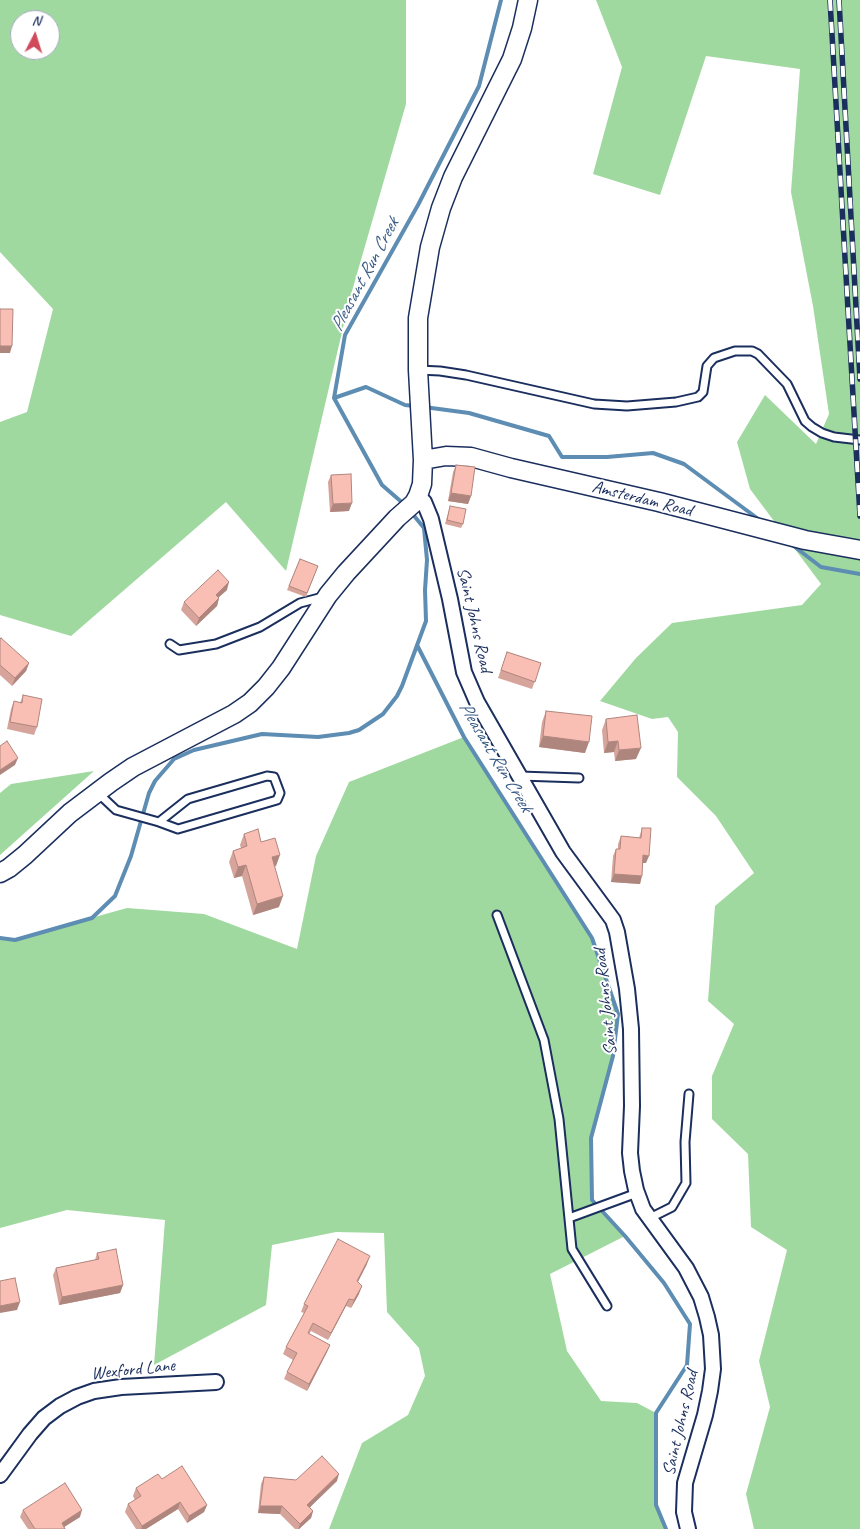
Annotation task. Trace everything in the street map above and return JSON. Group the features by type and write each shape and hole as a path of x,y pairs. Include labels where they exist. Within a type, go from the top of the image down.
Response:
{"street":[{"path":"0,873 25,855 70,813 133,767 234,714 250,703 281,668 328,595 346,572 416,500 422,484 424,460 418,370 418,318 430,247 441,208 453,177 512,59 522,28 528,0"},
{"name":"Amsterdam Road","path":"424,460 446,456 471,457 659,502 805,540 860,550"},
{"name":"Saint Johns Road","path":"416,500 424,502 431,519 450,599 464,672 477,702 563,852 613,920 617,932 627,989 631,1029 632,1106 630,1153 637,1193 643,1209 686,1268 701,1297 711,1335 713,1369 710,1391 685,1483 684,1512 688,1529"},
{"name":"Wexford Lane","path":"0,1475 44,1418 60,1406 77,1397 94,1391 121,1387 216,1382"}],"lane":[{"path":"418,370 466,375 594,404 627,406 676,402 698,397 703,392 708,366 714,358 735,351 752,351 758,354 787,384 805,422 822,433 834,437 860,440"},
{"path":"170,644 179,650 216,644 260,627 300,603 328,595"},
{"path":"97,792 116,810 178,828 277,800 280,793 274,777 267,776 188,800 156,821"},
{"path":"520,776 579,778"},
{"path":"498,915 544,1040 560,1119 572,1249 607,1306"},
{"path":"650,1218 672,1207 686,1183 689,1094"},
{"path":"569,1218 637,1193"}],"green space":[{"path":"0,0 406,0 406,104 350,298 286,571 226,502 71,636 0,615 0,422 27,412 53,309 0,252"},
{"path":"596,0 860,0 860,1529 754,1529 746,1494 770,1407 759,1361 787,1250 751,1227 748,1154 712,1119 712,1076 734,1024 708,1001 715,906 754,873 716,816 677,777 678,732 668,717 652,719 600,701 636,658 672,623 802,605 821,584 750,489 737,442 765,395 816,444 829,414 813,306 791,192 800,69 706,56 660,195 593,174 622,67"},
{"path":"464,737 592,938 618,1014 613,1056 591,1138 592,1200 625,1236 550,1274 567,1351 601,1401 637,1403 656,1413 656,1505 666,1529 329,1529 362,1443 408,1415 425,1376 419,1348 387,1312 384,1233 336,1232 272,1245 266,1305 154,1365 165,1220 67,1210 0,1228 0,938 16,939 127,908 204,914 297,949 316,856 349,782"},
{"path":"94,771 0,855 0,793 11,784"}],"building":[{"path":"0,309 13,309 12,346 0,346"},
{"path":"456,465 475,467 471,496 451,493"},
{"path":"351,474 352,503 333,504 331,475"},
{"path":"450,506 466,509 463,524 447,520"},
{"path":"300,559 318,566 307,593 289,586"},
{"path":"218,570 229,582 216,595 219,598 199,618 184,602"},
{"path":"1,638 29,663 15,678 0,665"},
{"path":"507,652 541,663 535,682 501,670"},
{"path":"23,695 42,699 37,727 10,722 14,701 22,703"},
{"path":"546,711 592,716 589,742 543,736"},
{"path":"637,715 641,748 619,750 618,741 608,742 606,719"},
{"path":"7,741 18,758 0,770 0,746"},
{"path":"642,828 651,828 649,856 643,855 642,876 614,874 616,849 620,849 621,836 641,838"},
{"path":"258,829 261,842 275,838 280,855 272,857 283,896 257,904 246,865 238,867 233,851 247,846 244,834"},
{"path":"338,1239 370,1256 357,1281 362,1286 354,1300 349,1299 331,1333 313,1323 308,1333 330,1345 309,1384 287,1372 297,1353 286,1347 308,1306 304,1304"},
{"path":"116,1249 123,1285 62,1297 56,1268 99,1259 97,1253"},
{"path":"15,1278 20,1302 0,1306 0,1281"},
{"path":"322,1456 339,1474 307,1505 313,1511 300,1524 282,1506 260,1506 264,1477 296,1480"},
{"path":"182,1466 207,1505 189,1516 180,1502 142,1526 128,1504 141,1496 136,1488 158,1474 162,1479"},
{"path":"65,1483 82,1510 62,1523 65,1529 35,1529 23,1510"}],"waterway":[{"name":"Pleasant Run Creek","path":"405,505 382,485 334,398 345,335 418,205 479,86 501,0"},
{"path":"334,398 366,387 405,405 414,406"},
{"path":"424,407 469,413 549,436 562,457 607,457 653,453 684,464 761,521"},
{"path":"0,938 15,940 92,918 115,896 131,856 149,793 155,781 174,759 194,750 262,734 318,737 349,733 359,730 383,714 402,686 426,621 425,590 427,560 424,528 411,512"},
{"path":"791,544 821,567 860,574"},
{"name":"Pleasant Run Creek","path":"417,645 464,737 592,938 618,1014 613,1056 591,1138 592,1200 664,1283 690,1324 687,1365 656,1413 656,1505 666,1529"}],"railway":[{"path":"830,0 860,516"},
{"path":"839,0 860,379"}]}
